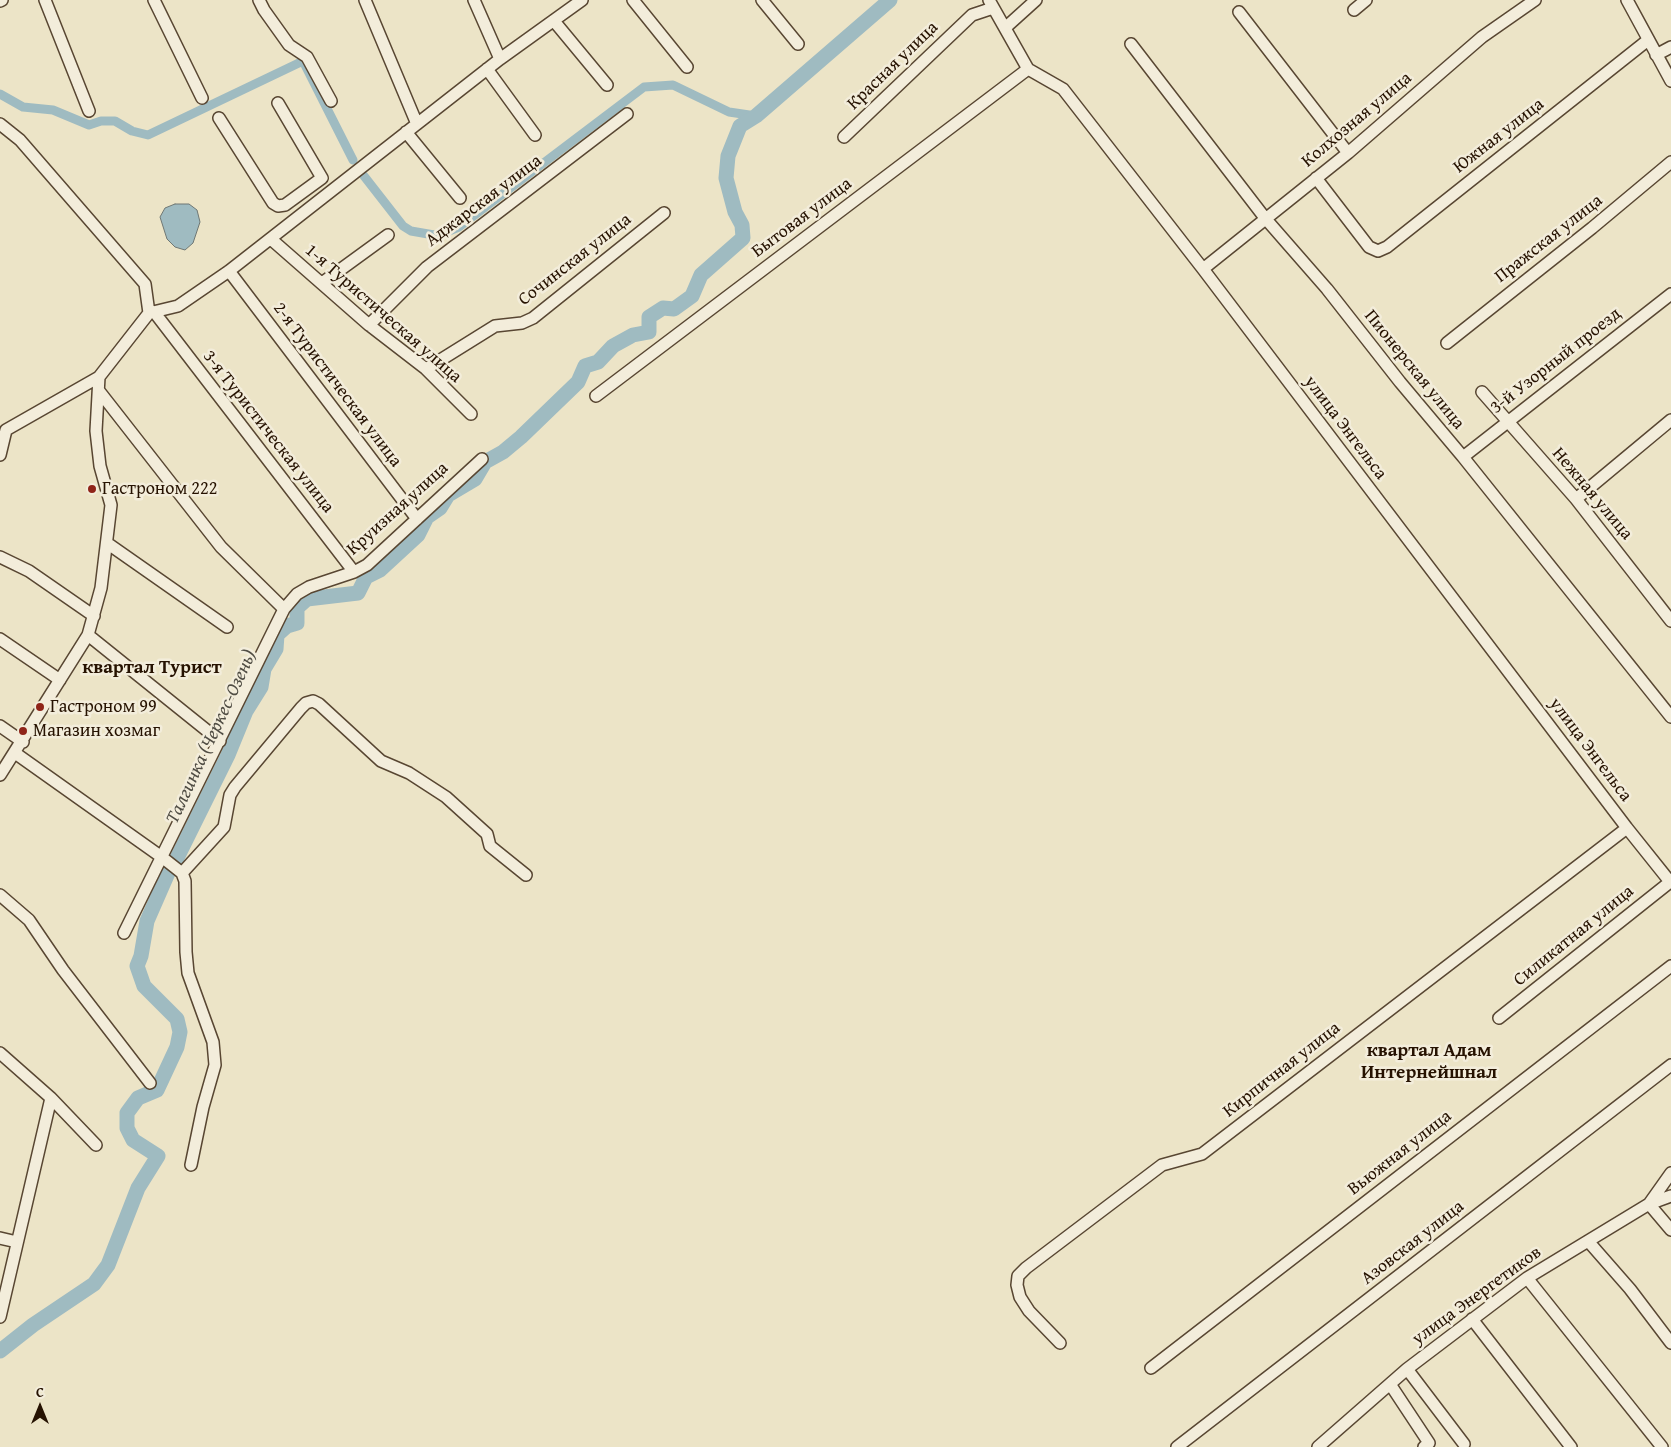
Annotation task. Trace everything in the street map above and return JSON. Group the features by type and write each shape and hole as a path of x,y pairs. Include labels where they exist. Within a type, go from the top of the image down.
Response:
{"street":[{"path":"45,0 89,111"},
{"path":"154,0 202,98"},
{"path":"259,0 289,45 307,56 332,101"},
{"path":"365,0 417,124"},
{"path":"474,0 500,59"},
{"path":"0,455 6,430 99,377 152,313 178,306 229,272 500,59 582,0"},
{"path":"633,0 687,67"},
{"path":"762,0 798,44"},
{"path":"1004,28 1036,0"},
{"path":"1354,10 1366,0"},
{"name":"Колхозная улица","path":"1203,269 1348,153 1482,37 1535,0"},
{"path":"1627,0 1671,81"},
{"name":"улица Энгельса","path":"991,4 1028,69 1063,90 1203,269 1627,828 1671,882"},
{"name":"Красная улица","path":"844,137 972,15 991,4"},
{"path":"1239,12 1348,153"},
{"path":"554,20 607,85"},
{"name":"Южная улица","path":"1316,178 1369,247 1378,251 1387,247 1648,40"},
{"name":"Пионерская улица","path":"1131,44 1265,218 1327,289 1671,717"},
{"path":"1656,55 1671,47"},
{"path":"488,69 535,135"},
{"name":"Бытовая улица","path":"596,396 1028,69"},
{"path":"278,103 331,191"},
{"name":"Аджарская улица","path":"369,325 427,267 627,114"},
{"path":"219,118 273,203 278,206 285,205 322,178"},
{"path":"0,124 20,140 145,284 152,313"},
{"path":"406,132 460,198"},
{"name":"Пражская улица","path":"1447,343 1592,228 1671,162"},
{"name":"Сочинская улица","path":"426,369 495,326 522,322 533,318 664,213"},
{"path":"322,283 388,235"},
{"name":"1-я Туристическая улица","path":"272,240 369,325 426,369 471,414"},
{"name":"2-я Туристическая улица","path":"229,272 417,519"},
{"name":"3-й Узорный проезд","path":"1463,457 1671,294"},
{"name":"3-я Туристическая улица","path":"152,313 354,572"},
{"path":"0,775 88,635 101,588 111,505 100,466 96,431 99,377"},
{"path":"99,390 221,548 284,609"},
{"name":"Нежная улица","path":"1482,392 1576,499 1671,621"},
{"path":"1576,499 1671,420"},
{"name":"Круизная улица","path":"124,933 163,858 284,609 297,594 309,587 354,572 367,564 417,519 443,492 482,459"},
{"path":"107,543 227,627"},
{"path":"0,557 28,571 94,616"},
{"path":"88,635 220,741"},
{"path":"0,639 60,680"},
{"path":"182,873 224,827 230,794 235,787 301,708 306,703 313,702 319,704 381,761 409,773 446,797 487,834 490,846 526,875"},
{"path":"0,726 22,742"},
{"path":"15,753 182,873 186,890 188,973 213,1042 215,1065 191,1165"},
{"name":"Кирпичная улица","path":"1060,1344 1029,1311 1020,1297 1016,1285 1018,1276 1026,1268 1162,1165 1202,1154 1627,828"},
{"name":"Силикатная улица","path":"1499,1018 1671,882"},
{"path":"0,895 29,920 63,970 150,1083"},
{"name":"Вьюжная улица","path":"1151,1368 1671,966"},
{"path":"0,1054 50,1098 96,1145"},
{"name":"Азовская улица","path":"1177,1447 1671,1065"},
{"path":"0,1317 50,1098"},
{"path":"1671,1173 1649,1204 1671,1230"},
{"name":"улица Энергетиков","path":"1318,1447 1407,1369 1527,1278 1649,1204 1671,1196"},
{"path":"0,1238 17,1242"},
{"path":"1588,1241 1630,1289 1671,1343"},
{"path":"1527,1278 1662,1447"},
{"path":"1472,1319 1571,1447"},
{"path":"1407,1369 1464,1444"},
{"path":"1390,1384 1429,1443 1424,1447"}],"water":[{"path":"175,204 189,204 197,210 200,222 193,243 185,250 175,247 167,239 160,217 165,208"}],"waterway":[{"name":"Талгинка (Черкес-Озень)","path":"177,858 228,755 246,711 261,687 264,669 276,649 277,635 287,626 297,623 297,608 307,599 358,593 366,577 380,570 418,535 427,517 440,508 448,495 475,479 485,462 503,452 521,437 578,382 585,366 598,362 613,346 633,335 649,332 649,317 663,308 674,309 692,296 701,275 743,238 742,225 735,212 726,178 728,156 740,126 756,116 890,0"},
{"path":"0,94 23,107 53,110 89,125 101,121 115,121 132,131 148,135 303,61 353,160"},
{"path":"364,176 403,226 411,231 434,235 459,227 644,87 673,85 729,112 756,116"},
{"name":"Талгинка (Черкес-Озень)","path":"0,1351 33,1325 94,1284 108,1265 138,1188 158,1156 133,1140 127,1128 127,1113 138,1098 157,1090 177,1047 180,1032 177,1019 144,986 137,966 141,956 147,921 168,873"}],"place":[{"name":"Гастроном 222","path":"92,489"},
{"name":"Гастроном 99","path":"40,707"},
{"name":"Магазин хозмаг","path":"23,731"}],"district":[{"name":"квартал Турист","path":"152,668"},
{"name":"квартал Адам Интернейшнал","path":"1429,1062"}]}
